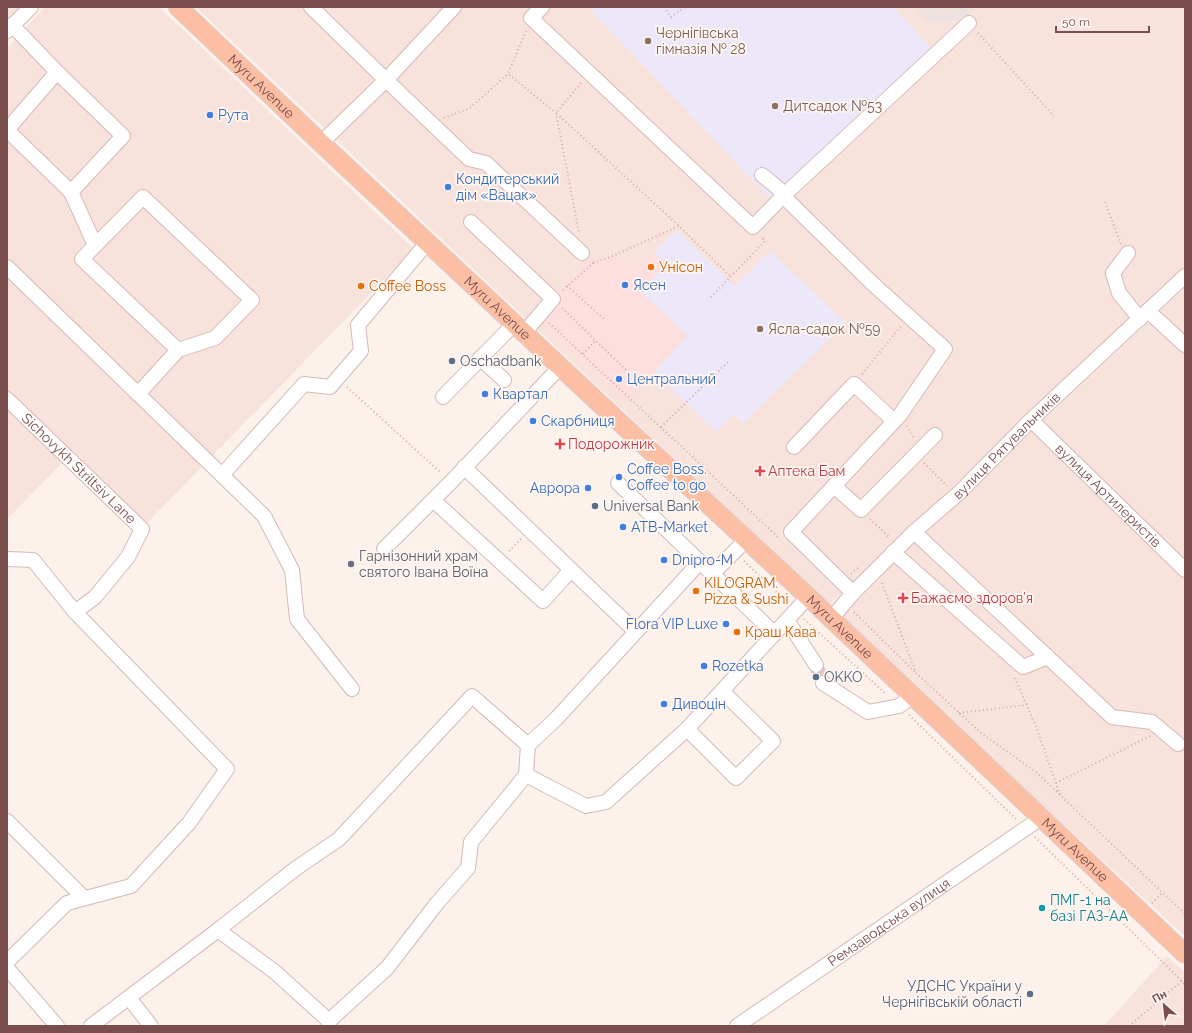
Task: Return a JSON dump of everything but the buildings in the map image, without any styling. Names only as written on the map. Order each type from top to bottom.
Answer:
[{"type":"main road","name":"Myru Avenue","points":[[178,7],[560,367],[740,546],[808,597],[831,619],[906,701],[1041,818],[1185,954]]},
{"type":"street","points":[[31,7],[10,28],[123,136],[72,192]]},
{"type":"street","points":[[311,7],[469,159],[486,163],[582,252]]},
{"type":"street","points":[[321,143],[386,80],[454,7]]},
{"type":"street","points":[[542,7],[531,18],[753,227],[783,196],[969,23]]},
{"type":"street","points":[[57,72],[7,130],[72,192],[95,245]]},
{"type":"street","points":[[762,175],[779,189],[783,196],[873,284],[945,349],[897,418],[791,532],[849,598]]},
{"type":"street","points":[[138,394],[178,350],[216,338],[252,300],[143,197],[82,259],[178,350]]},
{"type":"street","points":[[443,397],[480,358],[540,314],[553,299],[471,222]]},
{"type":"street","points":[[222,475],[304,384],[330,387],[361,351],[358,325],[428,243]]},
{"type":"street","points":[[1127,254],[1113,273],[1119,293],[1144,315],[1185,345]]},
{"type":"street","points":[[7,266],[264,516],[292,570],[297,619],[352,689]]},
{"type":"street","name":"вулиця Рятувальників","points":[[831,619],[896,549],[956,495],[1031,420],[1185,276]]},
{"type":"street","points":[[480,358],[504,380]]},
{"type":"street","points":[[384,549],[451,482],[560,367]]},
{"type":"street","points":[[794,447],[854,384],[897,418]]},
{"type":"street","name":"Sichovykh Striltsiv Lane","points":[[7,399],[142,529],[128,558],[95,597],[75,612]]},
{"type":"street","name":"вулиця Артилеристів","points":[[1031,420],[1185,570]]},
{"type":"street","points":[[834,486],[861,510],[935,435]]},
{"type":"street","points":[[464,467],[636,632]]},
{"type":"street","points":[[618,483],[775,634]]},
{"type":"street","points":[[433,500],[543,601],[571,570]]},
{"type":"street","points":[[914,532],[1112,717],[1152,722],[1178,744]]},
{"type":"street","points":[[712,574],[740,546]]},
{"type":"street","points":[[896,549],[1023,667],[1048,657]]},
{"type":"street","points":[[7,559],[33,560],[75,612],[227,769],[189,823],[131,886],[67,903],[7,962]]},
{"type":"street","points":[[218,930],[275,972],[329,1021],[387,968],[438,902],[468,868],[471,842],[526,775],[528,744],[556,719],[700,562]]},
{"type":"street","points":[[526,775],[586,806],[606,802],[687,729],[808,597]]},
{"type":"street","points":[[792,616],[816,665]]},
{"type":"street","points":[[823,683],[868,712],[906,701]]},
{"type":"street","points":[[687,729],[736,778],[773,741],[722,691]]},
{"type":"street","points":[[91,1026],[218,930],[295,868],[340,839],[472,696],[528,744]]},
{"type":"street","name":"Ремзаводська вулиця","points":[[737,1026],[1041,818]]},
{"type":"street","points":[[7,821],[84,898]]},
{"type":"street","points":[[7,968],[56,1026]]},
{"type":"street","points":[[129,998],[151,1026]]},
{"type":"path","points":[[664,7],[671,17],[685,7]]},
{"type":"path","points":[[431,123],[470,108],[508,74],[531,18]]},
{"type":"path","points":[[969,23],[1054,116]]},
{"type":"path","points":[[556,113],[589,73]]},
{"type":"path","points":[[508,74],[556,113],[679,226],[730,276]]},
{"type":"path","points":[[556,113],[582,252],[593,263]]},
{"type":"path","points":[[1105,202],[1127,254]]},
{"type":"path","points":[[631,375],[553,299],[593,263],[679,226]]},
{"type":"path","points":[[711,297],[765,241],[753,227]]},
{"type":"path","points":[[567,286],[604,319]]},
{"type":"path","points":[[540,314],[782,540]]},
{"type":"path","points":[[854,384],[909,316]]},
{"type":"path","points":[[583,354],[596,340]]},
{"type":"path","points":[[661,427],[730,360]]},
{"type":"path","points":[[337,378],[451,482]]},
{"type":"path","points":[[897,418],[918,452],[956,495]]},
{"type":"path","points":[[861,510],[896,549]]},
{"type":"path","points":[[500,561],[529,530]]},
{"type":"path","points":[[740,546],[792,616],[906,701],[1027,829],[1185,984]]},
{"type":"path","points":[[882,582],[916,673]]},
{"type":"path","points":[[849,598],[916,673],[980,732],[1037,773],[1185,914]]},
{"type":"path","points":[[1014,676],[1027,705],[1061,796]]},
{"type":"path","points":[[960,713],[1027,705]]},
{"type":"path","points":[[1056,783],[1161,730]]},
{"type":"path","points":[[1147,908],[1162,893]]},
{"type":"path","points":[[1129,1026],[1182,981]]},
{"type":"shaded area","points":[[7,7],[25,7],[7,26]]},
{"type":"shaded area","points":[[45,7],[159,7],[414,249],[145,525],[7,390],[7,48]]},
{"type":"shaded area","points":[[196,7],[1185,7],[1185,271],[829,605]]},
{"type":"shaded area","name":"Дитсадок №53","points":[[588,7],[893,7],[931,48],[769,198]]},
{"type":"shaded area","points":[[914,7],[972,7],[975,10],[960,21],[927,21]]},
{"type":"shaded area","name":"Ясла-садок №59","points":[[677,230],[735,286],[770,251],[846,323],[743,424],[733,414],[716,432],[654,372],[688,336],[641,292],[666,264],[654,252]]},
{"type":"shaded area","points":[[654,252],[666,264],[642,292],[688,335],[625,402],[533,313],[587,264],[613,256],[622,259],[636,270]]},
{"type":"shaded area","points":[[1185,288],[1185,936],[840,619],[934,522]]},
{"type":"shaded area","points":[[7,408],[62,463],[7,519]]},
{"type":"shaded area","points":[[1167,956],[1185,973],[1185,1026],[1104,1026]]},
{"type":"tunnel","points":[[816,665],[823,683]]},
{"type":"place","name":"Чернігівська гімназія № 28","points":[[648,41]]},
{"type":"place","name":"Дитсадок №53","points":[[775,106]]},
{"type":"place","name":"Рута","points":[[210,115]]},
{"type":"place","name":"Кондитерський дім «Вацак»","points":[[448,187]]},
{"type":"place","name":"Унісон","points":[[651,267]]},
{"type":"place","name":"Ясен","points":[[625,285]]},
{"type":"place","name":"Coffee Boss","points":[[361,286]]},
{"type":"place","name":"Ясла-садок №59","points":[[760,329]]},
{"type":"place","name":"Oschadbank","points":[[452,361]]},
{"type":"place","name":"Центральний","points":[[619,379]]},
{"type":"place","name":"Квартал","points":[[485,394]]},
{"type":"place","name":"Скарбниця","points":[[533,421]]},
{"type":"place","name":"Подорожник","points":[[560,444]]},
{"type":"place","name":"Аптека Бам","points":[[760,471]]},
{"type":"place","name":"Coffee Boss. Coffee to go","points":[[619,477]]},
{"type":"place","name":"Аврора","points":[[588,488]]},
{"type":"place","name":"Universal Bank","points":[[595,506]]},
{"type":"place","name":"ATB-Market","points":[[623,527]]},
{"type":"place","name":"Dnipro-M","points":[[664,560]]},
{"type":"place","name":"Гарнізонний храм святого Івана Воїна","points":[[351,564]]},
{"type":"place","name":"KILOGRAM. Pizza & Sushi","points":[[696,591]]},
{"type":"place","name":"Бажаємо здоров’я","points":[[903,598]]},
{"type":"place","name":"Flora VIP Luxe","points":[[726,624]]},
{"type":"place","name":"Краш Кава","points":[[737,632]]},
{"type":"place","name":"Rozetka","points":[[704,666]]},
{"type":"place","name":"OKKO","points":[[816,677]]},
{"type":"place","name":"Дивоцін","points":[[664,704]]},
{"type":"place","name":"ПМГ-1 на базі ГАЗ-АА","points":[[1042,908]]},
{"type":"place","name":"УДСНС України у Чернігівській області","points":[[1030,994]]}]
